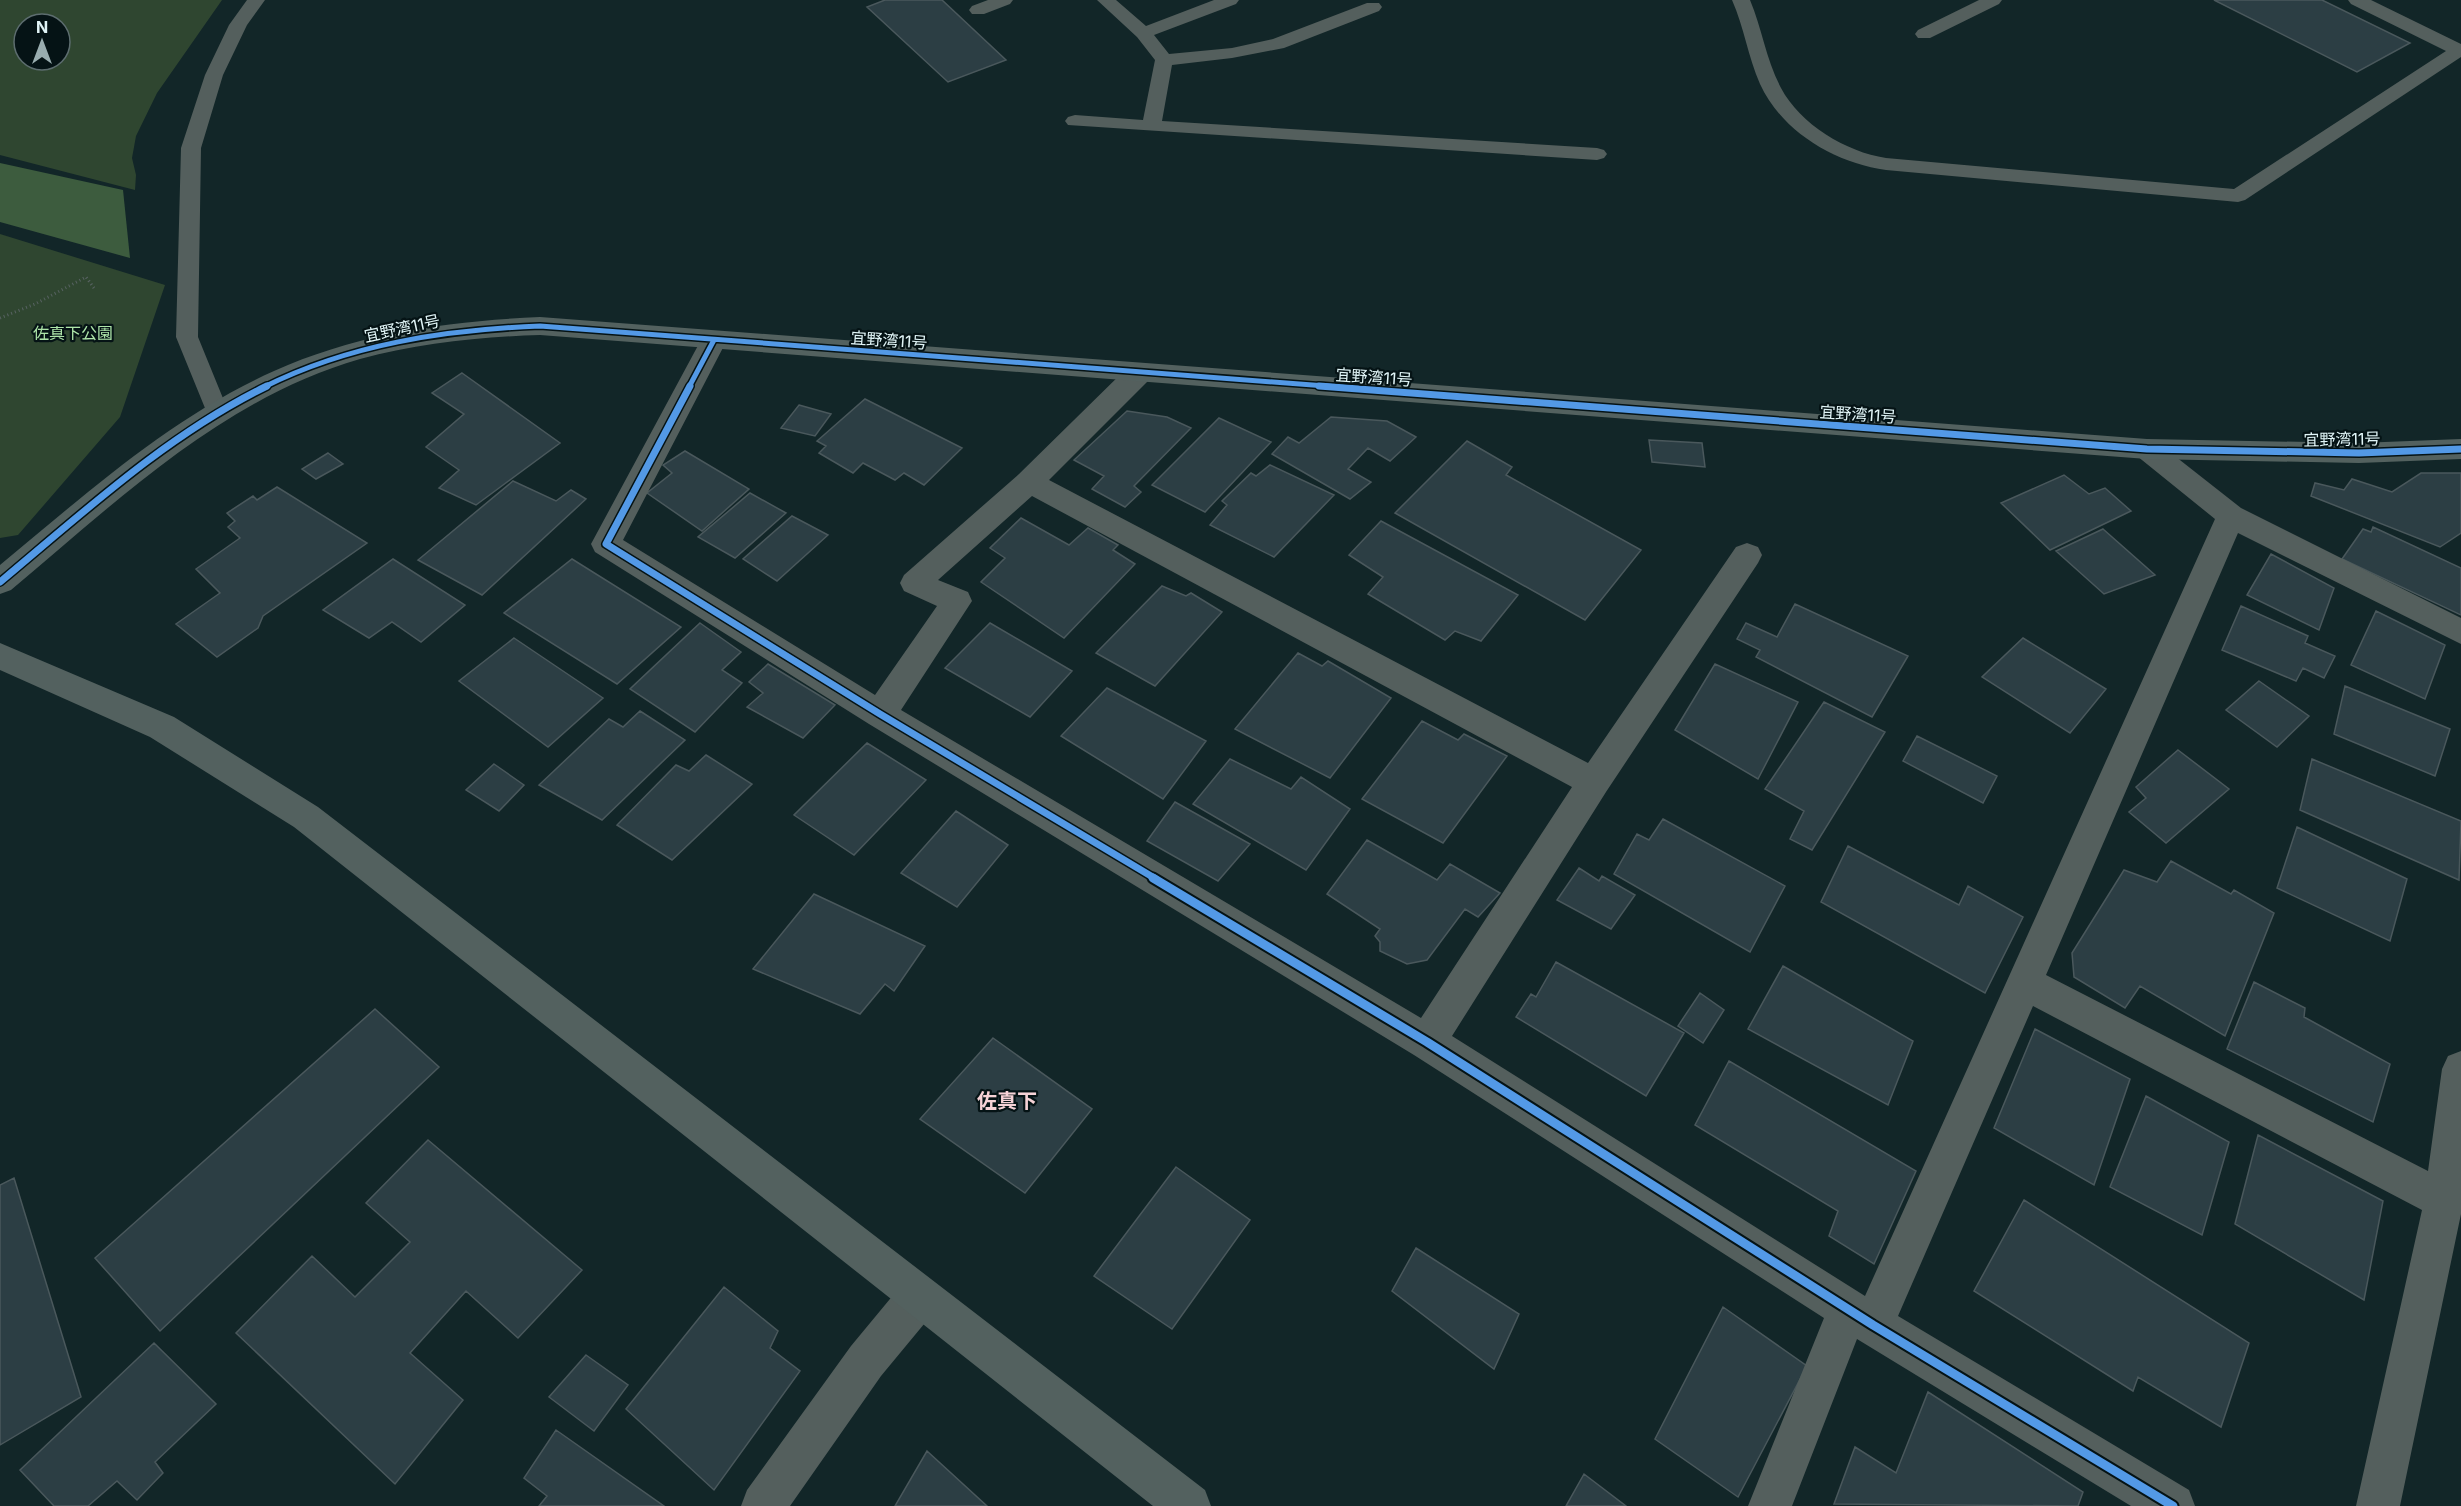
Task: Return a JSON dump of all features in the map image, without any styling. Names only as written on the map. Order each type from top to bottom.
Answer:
[{"type":"street","name":"宜野湾11号","points":[[0,582],[148,460],[252,393],[292,375],[370,347],[450,331],[484,328],[540,326],[2147,449],[2337,453],[2461,449]]},
{"type":"street","points":[[714,340],[606,544],[880,714],[1427,1042],[1861,1317],[2173,1506]]},
{"type":"street","points":[[880,714],[957,601],[915,583],[1029,482],[1139,373]]},
{"type":"street","points":[[2147,449],[2231,516],[2461,632]]},
{"type":"street","points":[[1029,482],[1594,782]]},
{"type":"street","points":[[1770,1506],[2025,983],[2231,516]]},
{"type":"street","points":[[1427,1042],[1594,782],[1747,555]]},
{"type":"street","points":[[0,656],[162,728],[306,817],[1189,1506]]},
{"type":"street","points":[[2025,983],[2444,1200]]},
{"type":"street","points":[[2378,1506],[2444,1200],[2461,1069]]},
{"type":"street","points":[[763,1506],[867,1361],[919,1297]]},
{"type":"lane","points":[[218,413],[187,337],[191,148],[214,75],[238,25],[256,0]]},
{"type":"lane","points":[[978,10],[1004,0]]},
{"type":"lane","points":[[1106,0],[1143,33],[1164,60],[1151,126]]},
{"type":"lane","points":[[1143,33],[1230,0]]},
{"type":"lane","points":[[1741,0],[1750,19],[1770,86],[1783,108],[1810,131],[1847,153],[1869,161],[2238,196],[2459,50],[2357,0]]},
{"type":"lane","points":[[1924,34],[1993,0]]},
{"type":"lane","points":[[1164,60],[1232,53],[1278,44],[1373,7]]},
{"type":"lane","points":[[1075,121],[1597,154]]},
{"type":"path","points":[[0,318],[35,304],[86,277],[94,288]]},
{"type":"green space","points":[[0,0],[222,0],[157,93],[136,136],[132,158],[136,175],[135,190],[0,155]]},
{"type":"green space","points":[[0,163],[123,190],[130,258],[0,222]]},
{"type":"green space","name":"佐真下公園","points":[[0,234],[165,285],[120,417],[18,535],[0,538]]},
{"type":"building","points":[[885,0],[942,0],[1006,60],[948,82],[867,7]]},
{"type":"building","points":[[2214,0],[2322,0],[2410,43],[2357,72]]},
{"type":"building","points":[[462,373],[560,443],[476,505],[439,488],[459,470],[426,447],[464,414],[432,393]]},
{"type":"building","points":[[865,399],[962,448],[924,485],[904,473],[895,480],[863,463],[853,473],[819,453],[826,446],[817,441]]},
{"type":"building","points":[[799,405],[831,414],[815,436],[781,428]]},
{"type":"building","points":[[1127,411],[1167,417],[1191,428],[1134,486],[1141,492],[1125,507],[1092,489],[1104,476],[1074,460]]},
{"type":"building","points":[[1331,417],[1387,421],[1416,437],[1390,461],[1368,448],[1348,469],[1371,482],[1350,499],[1272,454],[1288,437],[1299,443]]},
{"type":"building","points":[[1219,418],[1271,442],[1205,512],[1152,485]]},
{"type":"building","points":[[1649,440],[1702,443],[1705,467],[1652,462]]},
{"type":"building","points":[[1467,441],[1512,467],[1506,475],[1641,550],[1585,620],[1395,513]]},
{"type":"building","points":[[685,451],[749,489],[702,531],[647,493],[672,473],[663,465]]},
{"type":"building","points":[[328,453],[343,464],[316,479],[302,469]]},
{"type":"building","points":[[1270,465],[1334,495],[1274,557],[1210,525],[1227,505],[1222,501],[1251,473],[1256,476]]},
{"type":"building","points":[[2421,473],[2461,473],[2461,533],[2440,547],[2311,496],[2315,483],[2344,490],[2352,479],[2392,492]]},
{"type":"building","points":[[2064,475],[2089,494],[2105,488],[2131,511],[2050,550],[2001,503]]},
{"type":"building","points":[[513,481],[556,501],[571,490],[586,499],[482,595],[418,560]]},
{"type":"building","points":[[277,487],[367,543],[263,616],[258,628],[217,657],[176,624],[220,593],[196,569],[240,538],[228,527],[235,521],[227,513],[253,496],[257,500]]},
{"type":"building","points":[[750,493],[786,513],[735,558],[698,537]]},
{"type":"building","points":[[792,516],[828,535],[777,581],[743,559]]},
{"type":"building","points":[[1021,518],[1069,545],[1088,528],[1118,545],[1113,550],[1135,564],[1064,638],[981,582],[1005,558],[990,548]]},
{"type":"building","points":[[1381,521],[1518,595],[1481,641],[1455,631],[1445,640],[1368,594],[1383,577],[1349,555]]},
{"type":"building","points":[[2373,527],[2461,568],[2461,615],[2342,559],[2363,529],[2371,532]]},
{"type":"building","points":[[2103,529],[2155,575],[2104,594],[2056,551]]},
{"type":"building","points":[[2271,554],[2334,588],[2319,630],[2247,595]]},
{"type":"building","points":[[393,559],[465,605],[421,642],[392,622],[369,638],[323,610]]},
{"type":"building","points":[[572,559],[681,627],[617,684],[504,613]]},
{"type":"building","points":[[1162,586],[1186,596],[1191,593],[1222,612],[1155,686],[1096,653]]},
{"type":"building","points":[[1795,604],[1908,656],[1872,717],[1756,657],[1760,650],[1737,639],[1746,623],[1777,637]]},
{"type":"building","points":[[2241,606],[2308,636],[2305,643],[2335,656],[2324,678],[2303,668],[2296,681],[2222,650]]},
{"type":"building","points":[[2376,611],[2445,645],[2425,699],[2351,665]]},
{"type":"building","points":[[700,623],[741,652],[722,670],[742,683],[695,732],[630,689]]},
{"type":"building","points":[[990,623],[1072,671],[1030,717],[945,668]]},
{"type":"building","points":[[514,638],[603,698],[548,747],[459,681]]},
{"type":"building","points":[[2023,638],[2106,689],[2070,733],[1982,677]]},
{"type":"building","points":[[1298,653],[1322,666],[1328,661],[1391,698],[1330,778],[1235,729]]},
{"type":"building","points":[[768,664],[835,705],[803,738],[747,707],[763,693],[749,682]]},
{"type":"building","points":[[1715,664],[1798,702],[1758,779],[1675,730]]},
{"type":"building","points":[[2259,681],[2309,716],[2277,747],[2226,710]]},
{"type":"building","points":[[2345,686],[2450,729],[2435,776],[2334,734]]},
{"type":"building","points":[[1107,688],[1206,741],[1163,799],[1061,736]]},
{"type":"building","points":[[1824,702],[1885,732],[1812,850],[1790,839],[1804,811],[1765,789]]},
{"type":"building","points":[[640,711],[685,740],[602,820],[539,785],[609,719],[623,727]]},
{"type":"building","points":[[1422,721],[1458,740],[1464,734],[1507,756],[1443,843],[1362,799]]},
{"type":"building","points":[[1917,736],[1997,776],[1983,803],[1903,761]]},
{"type":"building","points":[[867,743],[926,780],[854,855],[794,815]]},
{"type":"building","points":[[2178,750],[2229,789],[2166,843],[2129,812],[2146,798],[2136,787]]},
{"type":"building","points":[[706,755],[752,784],[672,860],[617,825],[676,765],[689,771]]},
{"type":"building","points":[[1230,759],[1291,789],[1301,777],[1350,809],[1306,870],[1193,804]]},
{"type":"building","points":[[2312,759],[2461,821],[2459,880],[2300,810]]},
{"type":"building","points":[[494,764],[524,785],[499,811],[466,790]]},
{"type":"building","points":[[1175,802],[1250,844],[1218,881],[1147,841]]},
{"type":"building","points":[[956,811],[1008,845],[957,907],[901,873]]},
{"type":"building","points":[[1663,819],[1785,886],[1750,952],[1614,874],[1637,834],[1649,840]]},
{"type":"building","points":[[2297,827],[2407,879],[2390,941],[2277,888]]},
{"type":"building","points":[[1367,840],[1437,880],[1450,864],[1500,893],[1478,917],[1465,909],[1427,960],[1407,964],[1380,951],[1380,942],[1375,936],[1380,929],[1327,894]]},
{"type":"building","points":[[1848,846],[1959,905],[1968,886],[2023,917],[1985,993],[1821,902]]},
{"type":"building","points":[[2171,861],[2231,894],[2234,890],[2274,913],[2225,1036],[2140,986],[2125,1008],[2074,977],[2072,953],[2124,870],[2157,882]]},
{"type":"building","points":[[1579,868],[1599,881],[1602,876],[1635,895],[1611,929],[1557,900]]},
{"type":"building","points":[[814,894],[925,946],[894,991],[885,984],[860,1014],[753,969]]},
{"type":"building","points":[[1556,962],[1684,1033],[1646,1096],[1516,1017],[1531,994],[1536,997]]},
{"type":"building","points":[[1783,966],[1913,1041],[1888,1105],[1748,1029]]},
{"type":"building","points":[[2254,982],[2305,1008],[2304,1017],[2390,1064],[2373,1122],[2227,1049]]},
{"type":"building","points":[[1700,993],[1724,1010],[1703,1043],[1678,1026]]},
{"type":"building","points":[[375,1009],[439,1067],[160,1331],[95,1258]]},
{"type":"building","points":[[2035,1029],[2130,1079],[2094,1185],[1994,1128]]},
{"type":"building","points":[[993,1038],[1092,1109],[1025,1193],[920,1119]]},
{"type":"building","points":[[1729,1061],[1916,1171],[1874,1264],[1829,1236],[1838,1211],[1695,1125]]},
{"type":"building","points":[[2146,1096],[2229,1142],[2202,1235],[2110,1187]]},
{"type":"building","points":[[2258,1135],[2383,1201],[2364,1300],[2235,1224]]},
{"type":"building","points":[[428,1140],[582,1270],[518,1338],[466,1291],[410,1353],[463,1400],[395,1484],[236,1333],[312,1256],[355,1297],[410,1242],[366,1203]]},
{"type":"building","points":[[1176,1167],[1250,1220],[1172,1329],[1094,1276]]},
{"type":"building","points":[[14,1178],[81,1397],[0,1445],[0,1185]]},
{"type":"building","points":[[2024,1200],[2249,1343],[2221,1427],[2138,1377],[2133,1391],[1974,1291]]},
{"type":"building","points":[[1416,1248],[1519,1314],[1494,1369],[1392,1291]]},
{"type":"building","points":[[724,1287],[778,1331],[770,1348],[800,1371],[714,1490],[626,1409]]},
{"type":"building","points":[[1723,1307],[1807,1366],[1738,1497],[1655,1439]]},
{"type":"building","points":[[154,1343],[216,1404],[155,1462],[163,1473],[137,1500],[117,1481],[88,1506],[54,1506],[20,1470]]},
{"type":"building","points":[[586,1355],[628,1385],[594,1431],[549,1397]]},
{"type":"building","points":[[1928,1392],[2083,1492],[2078,1506],[1834,1504],[1855,1447],[1896,1473]]},
{"type":"building","points":[[556,1430],[664,1506],[539,1506],[547,1496],[524,1478]]},
{"type":"building","points":[[927,1451],[987,1506],[895,1506]]},
{"type":"building","points":[[1584,1474],[1626,1506],[1566,1506]]},
{"type":"cycle path","points":[[0,582],[120,482],[183,435],[250,394],[284,377],[355,351],[428,335],[502,327],[540,326],[2147,449],[2359,453],[2461,449]]},
{"type":"cycle path","points":[[714,340],[606,544],[880,714],[1427,1042],[1873,1325],[2173,1506]]},
{"type":"district","name":"佐真下","points":[[1007,1101]]}]
